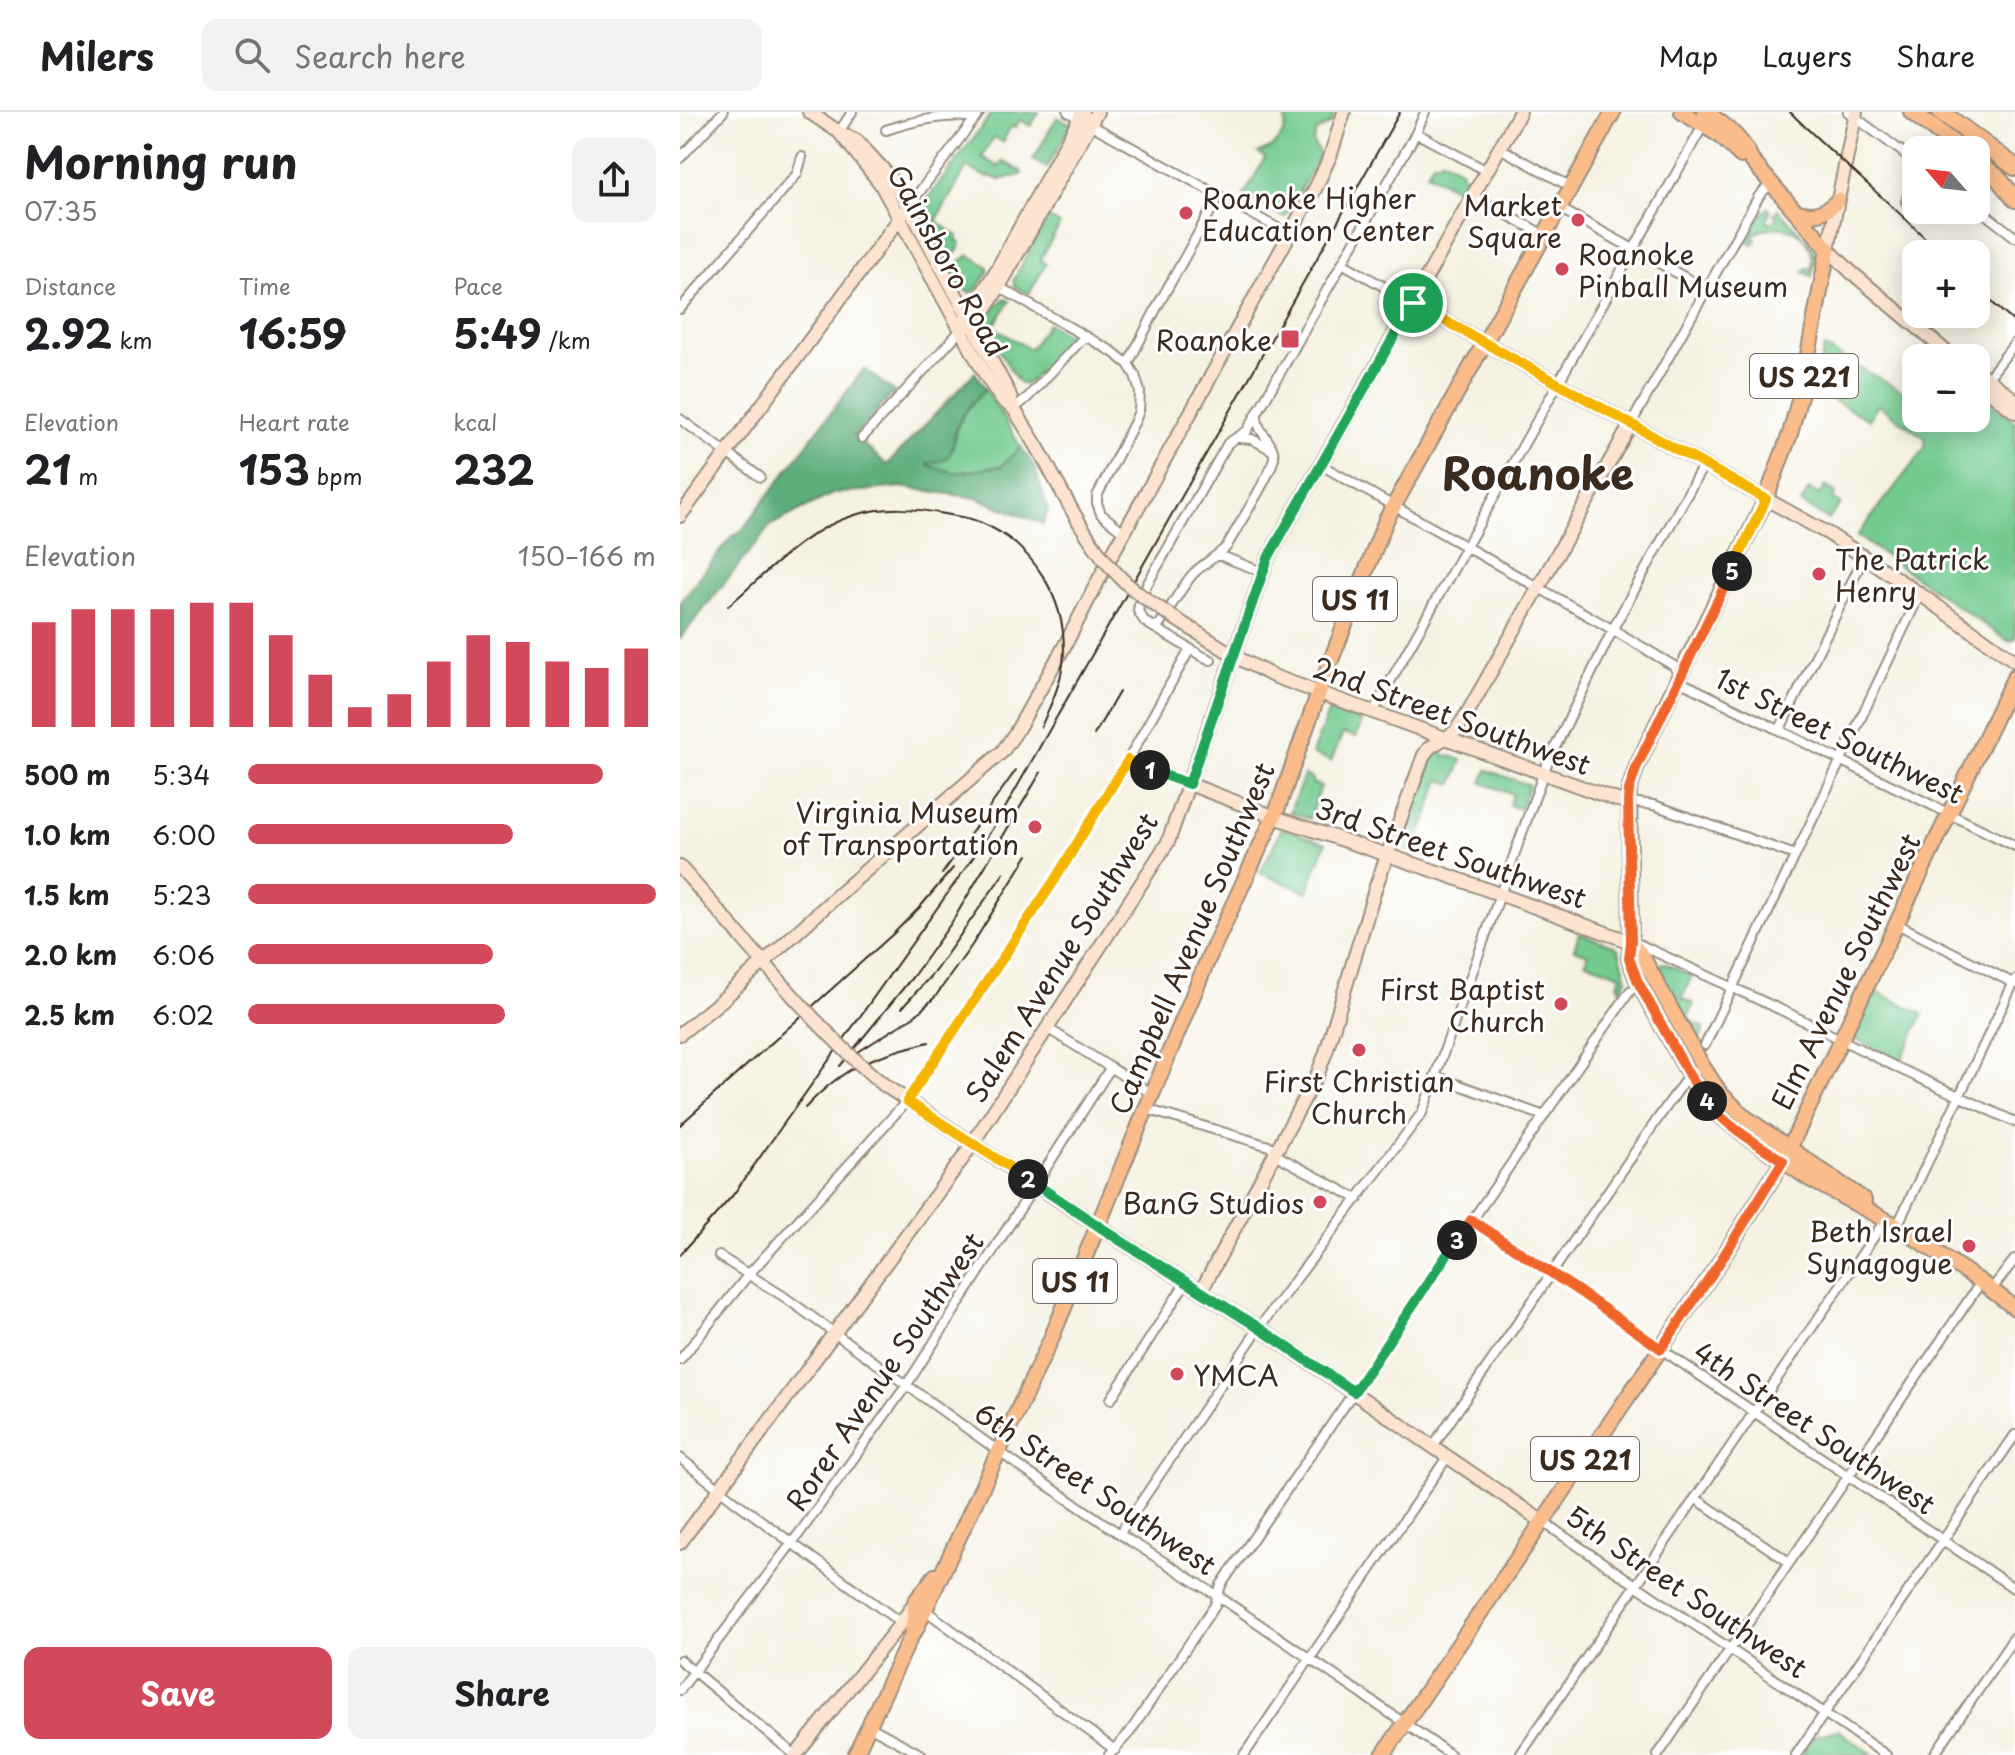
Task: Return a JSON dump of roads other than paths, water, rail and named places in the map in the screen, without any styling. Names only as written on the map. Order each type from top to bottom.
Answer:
[{"type":"highway","points":[[1912,112],[1944,136]]},
{"type":"highway","points":[[1941,112],[2012,164]]},
{"type":"highway","points":[[1990,172],[2015,191]]},
{"type":"highway","points":[[1997,177],[2015,199]]},
{"type":"main road","name":"US 11","points":[[1484,342],[1613,112]]},
{"type":"main road","points":[[1682,112],[1724,124],[1828,249]]},
{"type":"main road","points":[[1795,211],[1809,215],[1820,213],[1838,200]]},
{"type":"main road","name":"US 221","points":[[1786,1154],[1739,1131],[1710,1106],[1689,1075],[1638,982],[1629,958],[1628,802],[1637,766],[1766,499],[1796,413],[1828,249]]},
{"type":"main road","name":"Campbell Avenue Southwest","points":[[855,1755],[911,1636],[918,1609],[949,1558],[1051,1339],[1220,930],[1274,816],[1393,506],[1484,342]]},
{"type":"main road","name":"Elm Avenue Southwest","points":[[1383,1755],[1718,1265],[1786,1154],[2015,676]]},
{"type":"main road","points":[[1631,942],[1642,956],[1703,1067],[1730,1103],[1786,1154],[1875,1207],[1891,1222],[2015,1308]]},
{"type":"street","points":[[680,158],[723,112]]},
{"type":"street","points":[[809,112],[839,132],[852,112]]},
{"type":"street","points":[[680,1034],[1002,752],[1029,709],[1325,170],[1344,112]]},
{"type":"street","points":[[1211,660],[1145,622],[1138,611],[1143,591],[1228,443],[1247,431],[1425,112]]},
{"type":"street","name":"Salem Avenue Southwest","points":[[680,1543],[973,1144],[1168,842],[1262,572],[1520,112]]},
{"type":"street","points":[[886,130],[953,114],[977,115]]},
{"type":"street","points":[[1902,154],[1853,114],[1828,249],[1937,344]]},
{"type":"street","points":[[680,516],[977,115]]},
{"type":"street","points":[[1084,116],[1290,235]]},
{"type":"street","points":[[970,319],[986,308],[999,287],[1084,116]]},
{"type":"street","points":[[862,438],[970,319],[1084,116]]},
{"type":"street","points":[[1373,712],[1706,117]]},
{"type":"street","name":"Gainsboro Road","points":[[839,132],[857,141],[890,177],[970,319],[1009,393],[1014,409],[1109,566],[1135,591],[1233,655]]},
{"type":"street","name":"Gainsboro Road","points":[[839,132],[871,171],[986,376],[1001,399],[1014,409]]},
{"type":"street","points":[[1416,133],[1487,171]]},
{"type":"street","points":[[1500,148],[1571,187]]},
{"type":"street","points":[[680,309],[797,174],[802,157]]},
{"type":"street","points":[[1201,1291],[1318,1073],[1387,855],[1424,755],[1429,748],[1455,732],[1468,712],[1759,196],[1771,183]]},
{"type":"street","points":[[1128,364],[1219,196]]},
{"type":"street","points":[[1473,196],[1544,235]]},
{"type":"street","points":[[1559,208],[1706,291]]},
{"type":"street","points":[[1990,218],[2015,237]]},
{"type":"street","points":[[1342,263],[1829,534],[2015,661]]},
{"type":"street","points":[[999,287],[1113,352],[1128,364],[1138,384],[1139,411],[1100,487],[1097,503],[1101,514],[1125,533]]},
{"type":"street","points":[[1014,409],[1085,336]]},
{"type":"street","points":[[1990,373],[2015,343]]},
{"type":"street","points":[[1990,386],[2015,400]]},
{"type":"street","points":[[1990,389],[2015,412]]},
{"type":"street","points":[[1153,627],[1160,624],[1192,575],[1227,546],[1273,463],[1271,446],[1260,431],[1257,412]]},
{"type":"street","points":[[680,419],[760,477]]},
{"type":"street","points":[[1238,438],[1252,439],[1273,453]]},
{"type":"street","points":[[1120,1533],[1259,1328],[1422,1113],[1543,775],[1613,629],[1704,464]]},
{"type":"street","name":"1st Street Southwest","points":[[1321,465],[1613,629],[1674,666],[1685,684],[2015,846]]},
{"type":"street","points":[[1219,555],[1262,572]]},
{"type":"street","points":[[1780,729],[1864,557]]},
{"type":"street","points":[[1705,1045],[1920,594]]},
{"type":"street","points":[[680,1360],[749,1274],[907,1101],[1054,881],[1128,760],[1190,649]]},
{"type":"street","name":"2nd Street Southwest","points":[[1233,655],[1261,671],[1543,775],[1617,800],[1654,805],[1795,855]]},
{"type":"street","name":"3rd Street Southwest","points":[[1128,760],[1274,816],[1631,942],[2015,1122]]},
{"type":"street","name":"5th Street Southwest","points":[[683,875],[853,1060],[884,1085],[1259,1328],[1886,1755]]},
{"type":"street","points":[[1520,1755],[1755,1411],[1891,1222],[1960,1095],[2014,983],[1897,924]]},
{"type":"street","points":[[680,1660],[796,1755],[901,1623],[918,1609],[1112,1752],[1130,1732],[1215,1605],[1221,1585],[1630,991]]},
{"type":"street","points":[[1047,1028],[1151,1093]]},
{"type":"street","name":"Rorer Avenue Southwest","points":[[680,1690],[906,1386],[1111,1067]]},
{"type":"street","points":[[1433,1446],[1689,1075],[1703,1067]]},
{"type":"street","points":[[1435,1076],[1544,1116]]},
{"type":"street","points":[[1145,1108],[1277,1152],[1358,1199]]},
{"type":"street","name":"4th Street Southwest","points":[[1471,1220],[2015,1589]]},
{"type":"street","name":"6th Street Southwest","points":[[719,1256],[1000,1452],[1451,1755]]},
{"type":"street","points":[[1658,1755],[1789,1562],[1986,1286],[2015,1259]]},
{"type":"street","points":[[1111,1399],[1186,1282]]},
{"type":"street","points":[[1796,1755],[2015,1435]]},
{"type":"street","points":[[1244,1755],[1448,1456]]},
{"type":"street","points":[[680,1458],[901,1623]]},
{"type":"street","points":[[1695,1498],[1789,1562]]},
{"type":"street","points":[[1934,1755],[2015,1636]]},
{"type":"street","points":[[869,1726],[922,1755]]},
{"type":"railway","points":[[680,1255],[733,1195],[1000,817],[1400,112]]},
{"type":"railway","points":[[1790,112],[1927,240]]},
{"type":"railway","points":[[1990,301],[2015,323]]},
{"type":"railway","points":[[728,606],[803,542],[836,522],[855,515],[877,510],[911,509],[974,520],[995,530],[1030,558],[1043,577],[1060,618],[1064,641],[1063,664],[1041,727]]},
{"type":"railway","points":[[1094,735],[1119,692]]},
{"type":"railway","points":[[942,874],[1016,770]]},
{"type":"railway","points":[[840,1066],[914,975],[952,922],[1041,772]]},
{"type":"railway","points":[[858,1052],[916,1015],[935,997],[972,945],[1028,855]]},
{"type":"railway","points":[[680,1125],[893,934],[953,868]]},
{"type":"railway","points":[[902,1008],[935,971],[1004,873]]},
{"type":"railway","points":[[805,1108],[834,1081],[861,1064],[929,1042]]},
{"type":"place","name":"Roanoke Higher Education Center","points":[[1186,213]]},
{"type":"place","name":"Market Square","points":[[1578,220]]},
{"type":"place","name":"Roanoke Pinball Museum","points":[[1562,269]]},
{"type":"place","name":"Roanoke","points":[[1290,339]]},
{"type":"place","name":"The Patrick Henry","points":[[1819,574]]},
{"type":"place","name":"Virginia Museum of Transportation","points":[[1035,827]]},
{"type":"place","name":"First Baptist Church","points":[[1561,1004]]},
{"type":"place","name":"First Christian Church","points":[[1359,1050]]},
{"type":"place","name":"BanG Studios","points":[[1320,1202]]},
{"type":"place","name":"Beth Israel Synagogue","points":[[1969,1246]]},
{"type":"place","name":"YMCA","points":[[1177,1374]]},
{"type":"district","name":"Roanoke","points":[[1538,472]]}]
